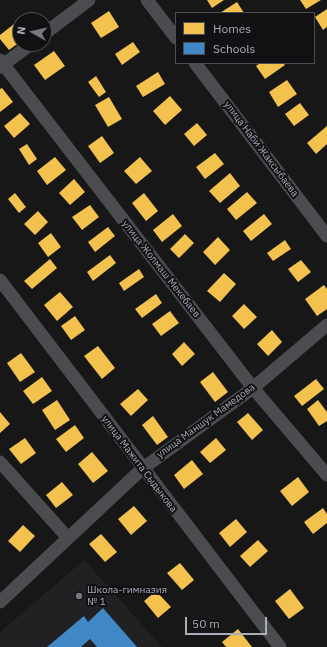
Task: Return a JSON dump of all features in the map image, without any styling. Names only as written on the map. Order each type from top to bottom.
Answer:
[{"type":"street","points":[[52,28],[89,0]]},
{"type":"street","points":[[147,0],[175,37]]},
{"type":"street","points":[[1,64],[19,52]]},
{"type":"street","name":"улица Жолмаш Мекебаев","points":[[1,64],[253,388],[327,476]]},
{"type":"street","name":"улица Наби Жаксыбаева","points":[[196,64],[327,236]]},
{"type":"street","name":"улица Мажита Сыдыкова","points":[[0,280],[280,647]]},
{"type":"street","name":"улица Маншук Мамедова","points":[[0,602],[142,468],[253,388],[327,325]]},
{"type":"street","points":[[0,462],[68,538]]},
{"type":"shaded area","name":"Школа-гимназия № 1","points":[[84,560],[162,647],[0,647],[0,632]]},
{"type":"building: Homes","points":[[207,0],[224,0],[212,8]]},
{"type":"building: Homes","points":[[300,0],[321,0],[306,9]]},
{"type":"building: Homes","points":[[237,2],[243,12],[222,12]]},
{"type":"building: Homes","points":[[327,9],[327,27],[323,30],[315,17]]},
{"type":"building: Homes","points":[[109,11],[119,27],[101,38],[91,23]]},
{"type":"building: Homes","points":[[12,26],[12,48],[9,50],[0,39],[0,35]]},
{"type":"building: Homes","points":[[133,42],[140,52],[122,65],[115,54]]},
{"type":"building: Homes","points":[[54,51],[65,66],[45,80],[34,65]]},
{"type":"building: Homes","points":[[259,64],[285,65],[265,79],[256,66]]},
{"type":"building: Homes","points":[[158,72],[165,84],[143,97],[136,86]]},
{"type":"building: Homes","points":[[96,76],[106,92],[99,97],[88,82]]},
{"type":"building: Homes","points":[[287,80],[297,94],[278,107],[269,92]]},
{"type":"building: Homes","points":[[2,88],[13,102],[0,112],[0,89]]},
{"type":"building: Homes","points":[[170,96],[182,110],[165,125],[153,111]]},
{"type":"building: Homes","points":[[109,97],[122,119],[108,127],[95,105]]},
{"type":"building: Homes","points":[[300,103],[309,115],[294,126],[285,114]]},
{"type":"building: Homes","points":[[20,113],[30,124],[14,138],[4,126]]},
{"type":"building: Homes","points":[[197,123],[207,135],[194,146],[184,134]]},
{"type":"building: Homes","points":[[327,126],[327,144],[316,154],[307,143]]},
{"type":"building: Homes","points":[[102,136],[114,153],[100,163],[88,146]]},
{"type":"building: Homes","points":[[27,144],[37,159],[29,165],[19,149]]},
{"type":"building: Homes","points":[[215,153],[224,164],[205,179],[196,167]]},
{"type":"building: Homes","points":[[55,157],[66,170],[47,185],[37,171]]},
{"type":"building: Homes","points":[[140,157],[152,171],[136,184],[124,171]]},
{"type":"building: Homes","points":[[230,173],[240,186],[220,203],[209,191]]},
{"type":"building: Homes","points":[[74,179],[85,192],[70,205],[59,193]]},
{"type":"building: Homes","points":[[247,192],[257,203],[236,220],[227,209]]},
{"type":"building: Homes","points":[[15,193],[26,207],[19,213],[8,199]]},
{"type":"building: Homes","points":[[144,193],[158,211],[146,221],[132,203]]},
{"type":"building: Homes","points":[[90,205],[99,217],[82,230],[72,217]]},
{"type":"building: Homes","points":[[38,211],[48,222],[35,235],[24,224]]},
{"type":"building: Homes","points":[[173,214],[182,226],[162,242],[153,230]]},
{"type":"building: Homes","points":[[264,214],[272,224],[251,241],[243,231]]},
{"type":"building: Homes","points":[[108,227],[115,236],[95,252],[88,242]]},
{"type":"building: Homes","points":[[51,233],[61,247],[48,257],[38,243]]},
{"type":"building: Homes","points":[[185,234],[194,243],[179,258],[170,249]]},
{"type":"building: Homes","points":[[218,237],[230,250],[215,265],[203,252]]},
{"type":"building: Homes","points":[[285,240],[291,249],[273,261],[267,253]]},
{"type":"building: Homes","points":[[110,255],[116,263],[93,281],[87,272]]},
{"type":"building: Homes","points":[[50,259],[57,268],[32,289],[24,281]]},
{"type":"building: Homes","points":[[301,260],[311,272],[298,282],[288,269]]},
{"type":"building: Homes","points":[[139,269],[144,277],[124,291],[119,283]]},
{"type":"building: Homes","points":[[224,273],[236,284],[220,302],[207,291]]},
{"type":"building: Homes","points":[[324,285],[327,289],[327,309],[317,316],[305,299]]},
{"type":"building: Homes","points":[[60,292],[73,307],[57,321],[44,305]]},
{"type":"building: Homes","points":[[156,294],[162,303],[142,318],[135,309]]},
{"type":"building: Homes","points":[[244,304],[257,317],[244,329],[232,316]]},
{"type":"building: Homes","points":[[170,311],[179,323],[161,336],[152,324]]},
{"type":"building: Homes","points":[[75,316],[85,330],[71,340],[61,326]]},
{"type":"building: Homes","points":[[272,330],[282,342],[268,356],[257,344]]},
{"type":"building: Homes","points":[[184,342],[195,354],[182,366],[172,354]]},
{"type":"building: Homes","points":[[98,346],[115,368],[102,379],[84,356]]},
{"type":"building: Homes","points":[[21,353],[35,372],[20,382],[7,363]]},
{"type":"building: Homes","points":[[213,372],[228,392],[215,402],[200,382]]},
{"type":"building: Homes","points":[[42,377],[52,391],[33,404],[23,391]]},
{"type":"building: Homes","points":[[316,379],[324,389],[302,406],[294,396]]},
{"type":"building: Homes","points":[[138,389],[148,400],[131,416],[120,404]]},
{"type":"building: Homes","points":[[57,400],[70,420],[55,430],[42,410]]},
{"type":"building: Homes","points":[[318,400],[327,412],[327,421],[319,426],[307,409]]},
{"type":"building: Homes","points":[[0,412],[10,424],[0,433]]},
{"type":"building: Homes","points":[[248,413],[263,430],[252,440],[237,422]]},
{"type":"building: Homes","points":[[153,416],[168,437],[157,445],[142,425]]},
{"type":"building: Homes","points":[[75,425],[84,438],[66,452],[56,439]]},
{"type":"building: Homes","points":[[25,438],[36,453],[21,464],[9,449]]},
{"type":"building: Homes","points":[[216,438],[226,450],[210,463],[200,452]]},
{"type":"building: Homes","points":[[92,452],[108,471],[93,483],[78,464]]},
{"type":"building: Homes","points":[[192,460],[203,474],[184,489],[174,475]]},
{"type":"building: Homes","points":[[298,477],[309,492],[292,506],[280,491]]},
{"type":"building: Homes","points":[[62,482],[73,495],[56,508],[46,495]]},
{"type":"building: Homes","points":[[134,506],[147,521],[131,535],[118,519]]},
{"type":"building: Homes","points":[[323,508],[327,514],[327,523],[313,534],[304,522]]},
{"type":"building: Homes","points":[[236,519],[247,532],[230,547],[219,533]]},
{"type":"building: Homes","points":[[23,525],[35,536],[20,552],[8,541]]},
{"type":"building: Homes","points":[[101,534],[117,552],[105,562],[89,544]]},
{"type":"building: Homes","points":[[258,540],[268,551],[250,567],[240,556]]},
{"type":"building: Homes","points":[[180,563],[194,580],[182,590],[167,573]]},
{"type":"building: Homes","points":[[290,589],[304,608],[289,619],[275,601]]},
{"type":"building: Homes","points":[[156,591],[171,607],[158,618],[144,601]]},
{"type":"building: Homes","points":[[238,629],[252,647],[226,647],[222,642]]},
{"type":"building: Schools","name":"Школа-гимназия № 1","points":[[103,608],[137,647],[97,647],[90,639],[81,647],[47,647],[84,616],[88,622]]},
{"type":"place","name":"Школа-гимназия № 1","points":[[79,596]]}]
